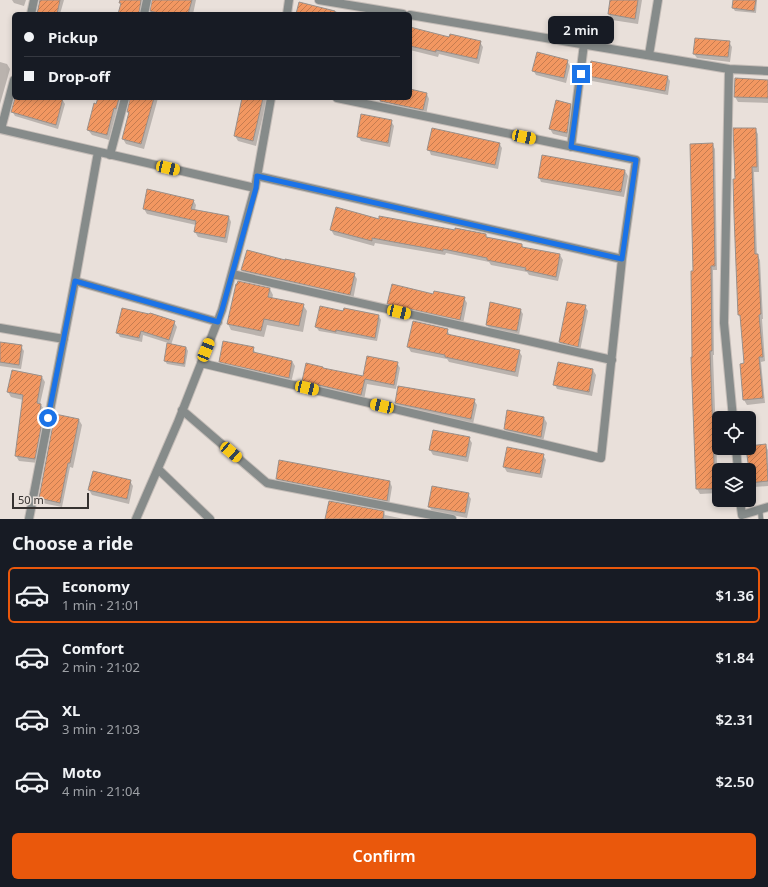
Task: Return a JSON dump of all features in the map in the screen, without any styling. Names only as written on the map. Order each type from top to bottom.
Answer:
[{"type":"street","points":[[31,12],[34,0]]},
{"type":"street","points":[[144,12],[147,0]]},
{"type":"street","points":[[287,12],[289,0]]},
{"type":"street","points":[[319,0],[391,12]]},
{"type":"street","points":[[649,55],[658,0]]},
{"type":"street","points":[[412,15],[729,69],[768,71]]},
{"type":"street","points":[[571,147],[584,44]]},
{"type":"street","points":[[729,69],[724,323],[732,411]]},
{"type":"street","points":[[12,88],[1,129],[256,188]]},
{"type":"street","points":[[110,155],[124,100]]},
{"type":"street","points":[[136,519],[222,310],[256,188],[271,100]]},
{"type":"street","points":[[201,363],[601,458],[622,259],[636,160],[347,100]]},
{"type":"street","points":[[29,519],[75,281],[98,152]]},
{"type":"street","points":[[257,176],[622,259]]},
{"type":"street","points":[[232,274],[612,360]]},
{"type":"street","points":[[75,281],[218,322]]},
{"type":"street","points":[[0,328],[64,339]]},
{"type":"street","points":[[182,410],[267,483],[452,519]]},
{"type":"street","points":[[158,468],[210,519]]},
{"type":"street","points":[[741,507],[742,515],[764,508]]},
{"type":"lane","points":[[761,519],[764,508]]},
{"type":"building","points":[[40,0],[60,0],[57,12],[37,12]]},
{"type":"building","points":[[120,0],[141,0],[139,12],[119,12],[121,3],[119,3]]},
{"type":"building","points":[[152,0],[192,0],[189,12],[150,11]]},
{"type":"building","points":[[610,0],[638,0],[635,19],[608,14]]},
{"type":"building","points":[[733,0],[756,0],[754,11],[732,8]]},
{"type":"building","points":[[299,2],[335,11],[335,12],[296,12]]},
{"type":"building","points":[[412,28],[449,37],[450,34],[481,41],[477,59],[436,50],[436,52],[412,46]]},
{"type":"building","points":[[695,38],[730,41],[728,57],[693,54]]},
{"type":"building","points":[[537,52],[568,60],[564,78],[532,71]]},
{"type":"building","points":[[591,61],[668,76],[665,91],[588,76]]},
{"type":"building","points":[[735,78],[768,80],[768,98],[734,97]]},
{"type":"building","points":[[412,89],[427,93],[423,110],[380,101],[412,100]]},
{"type":"building","points":[[14,100],[62,100],[56,125],[11,112]]},
{"type":"building","points":[[97,100],[118,100],[116,109],[114,108],[107,135],[87,130],[94,103],[96,104]]},
{"type":"building","points":[[130,100],[153,100],[141,144],[122,139],[129,112],[127,112]]},
{"type":"building","points":[[242,100],[263,100],[253,141],[234,136]]},
{"type":"building","points":[[556,100],[571,104],[567,133],[549,129]]},
{"type":"building","points":[[361,114],[392,120],[388,143],[357,137]]},
{"type":"building","points":[[432,128],[500,143],[495,165],[427,150]]},
{"type":"building","points":[[733,128],[756,128],[757,167],[752,167],[755,254],[758,254],[761,314],[759,315],[763,357],[759,357],[763,398],[743,400],[740,364],[744,363],[740,315],[738,315],[733,179],[735,179]]},
{"type":"building","points":[[713,143],[715,266],[711,266],[712,351],[710,351],[712,455],[714,455],[714,463],[712,463],[712,489],[696,489],[691,357],[691,271],[693,271],[690,144]]},
{"type":"building","points":[[542,155],[625,170],[621,192],[538,178]]},
{"type":"building","points":[[147,189],[194,200],[191,209],[229,216],[225,238],[194,232],[196,221],[143,209]]},
{"type":"building","points":[[336,207],[379,219],[379,216],[486,234],[486,237],[522,244],[522,247],[560,254],[556,277],[525,270],[526,268],[487,260],[487,258],[443,249],[443,251],[372,238],[372,241],[330,230]]},
{"type":"building","points":[[247,250],[285,260],[355,273],[350,295],[241,270]]},
{"type":"building","points":[[238,281],[270,288],[268,297],[304,304],[299,326],[264,319],[261,331],[227,324]]},
{"type":"building","points":[[392,284],[433,294],[434,291],[465,297],[460,320],[387,304]]},
{"type":"building","points":[[490,302],[521,309],[517,331],[486,325]]},
{"type":"building","points":[[567,302],[586,305],[578,347],[559,342]]},
{"type":"building","points":[[320,306],[343,311],[344,308],[379,315],[375,338],[315,327]]},
{"type":"building","points":[[122,308],[150,313],[175,321],[169,340],[141,331],[139,338],[116,333]]},
{"type":"building","points":[[413,321],[448,329],[447,334],[520,350],[515,372],[407,347]]},
{"type":"building","points":[[223,341],[254,347],[253,352],[292,361],[289,378],[219,362]]},
{"type":"building","points":[[0,342],[22,345],[19,365],[0,362]]},
{"type":"building","points":[[167,343],[186,347],[184,364],[164,361]]},
{"type":"building","points":[[367,356],[398,362],[394,385],[365,379],[361,395],[302,381],[306,363],[363,376]]},
{"type":"building","points":[[558,362],[593,369],[589,392],[553,385]]},
{"type":"building","points":[[12,370],[42,376],[37,403],[41,404],[40,411],[44,412],[35,459],[15,456],[23,395],[7,392]]},
{"type":"building","points":[[398,386],[475,399],[471,419],[395,403]]},
{"type":"building","points":[[507,410],[544,417],[541,437],[504,429]]},
{"type":"building","points":[[55,414],[79,419],[60,503],[39,498]]},
{"type":"building","points":[[433,430],[470,437],[466,457],[429,450]]},
{"type":"building","points":[[766,444],[768,481],[756,482],[756,463],[748,463],[747,455],[756,455],[756,445]]},
{"type":"building","points":[[507,447],[544,454],[540,474],[503,467]]},
{"type":"building","points":[[279,460],[390,481],[387,501],[276,479]]},
{"type":"building","points":[[93,471],[131,480],[127,499],[88,490]]},
{"type":"building","points":[[432,486],[469,493],[465,513],[428,507]]},
{"type":"building","points":[[329,501],[384,511],[383,519],[325,519]]},
{"type":"route","points":[[48,418],[75,281],[218,322],[256,188],[257,176],[622,259],[636,160],[571,147],[581,74]]}]
